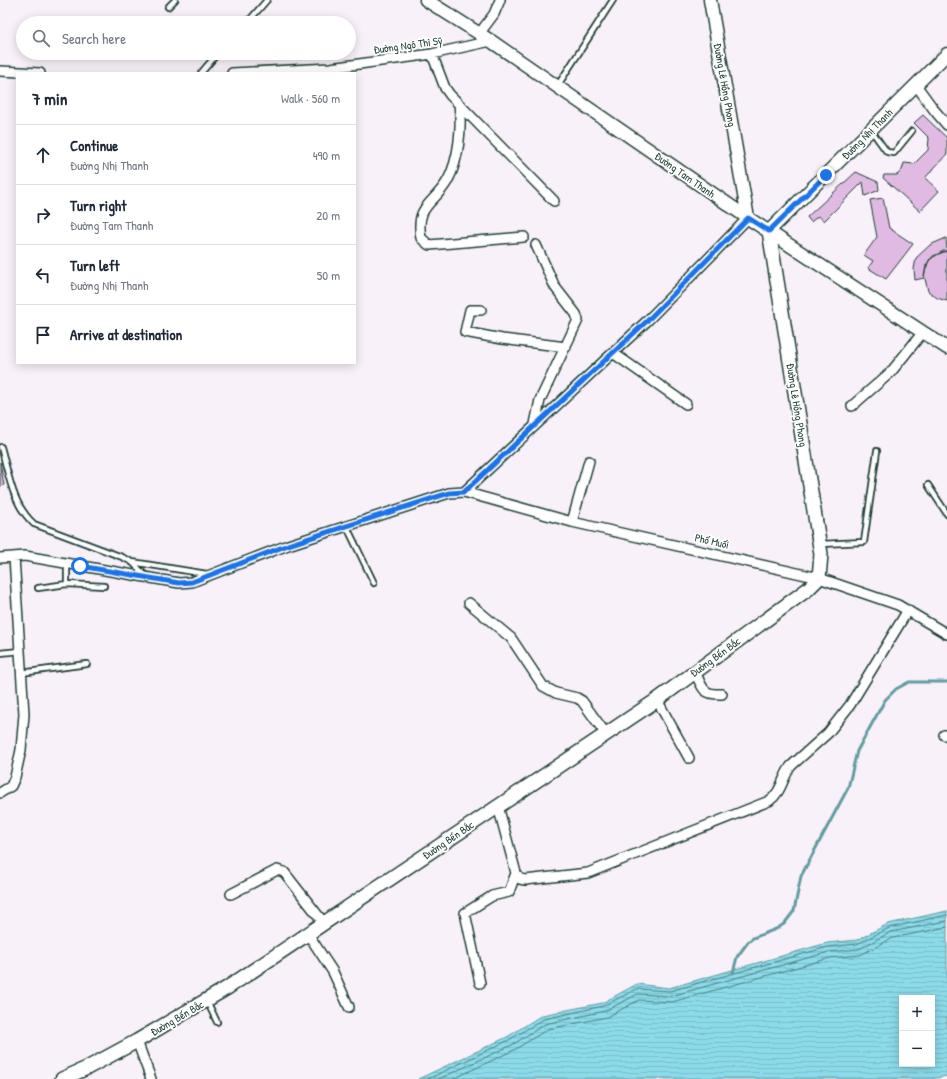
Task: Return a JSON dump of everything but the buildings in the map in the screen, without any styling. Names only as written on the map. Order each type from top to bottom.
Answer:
[{"type":"main road","name":"Đường Lê Hồng Phong","points":[[769,231],[820,544],[822,563],[819,578]]},
{"type":"main road","name":"Đường Bến Bắc","points":[[62,1079],[87,1068],[207,1001],[656,700],[808,589],[819,578]]},
{"type":"street","name":"Đường Tam Thanh","points":[[426,0],[491,41],[748,218],[947,348]]},
{"type":"street","points":[[479,34],[494,14],[500,0]]},
{"type":"street","name":"Đường Lê Hồng Phong","points":[[710,0],[748,218]]},
{"type":"street","name":"Đường Ngô Thì Sỹ","points":[[252,72],[330,68],[432,54],[491,41]]},
{"type":"street","points":[[432,54],[445,88],[554,202]]},
{"type":"street","name":"Đường Nhị Thanh","points":[[769,231],[947,54]]},
{"type":"street","points":[[0,71],[20,72]]},
{"type":"street","points":[[916,85],[934,111],[947,125]]},
{"type":"street","points":[[459,104],[461,120],[454,166],[444,186],[427,203],[419,221],[421,238],[429,245],[524,236]]},
{"type":"street","points":[[0,558],[25,556],[179,583],[192,582],[288,545],[449,493],[464,492],[535,424],[613,353],[748,218]]},
{"type":"street","points":[[535,424],[540,400],[577,324],[576,314],[558,293],[536,245]]},
{"type":"street","points":[[481,310],[470,310],[465,332],[502,339],[566,347]]},
{"type":"street","points":[[852,406],[891,372],[923,332]]},
{"type":"street","points":[[613,353],[686,404]]},
{"type":"street","points":[[572,522],[589,461]]},
{"type":"street","name":"Phố Muối","points":[[464,492],[572,522],[819,578],[898,605],[947,634]]},
{"type":"street","points":[[0,793],[11,786],[21,750],[24,714],[14,557]]},
{"type":"street","points":[[469,603],[511,638],[542,686],[556,693],[577,698],[582,701],[606,734]]},
{"type":"street","points":[[498,806],[516,873],[520,879],[525,880],[588,873],[769,800],[778,792],[791,766],[828,732],[850,705],[908,610]]},
{"type":"street","points":[[695,672],[706,692],[710,695],[722,694]]},
{"type":"street","points":[[656,700],[689,758]]},
{"type":"street","points":[[231,894],[277,870],[280,870],[284,872],[324,923]]},
{"type":"street","points":[[480,983],[465,913],[492,896],[509,892],[516,873]]},
{"type":"street","points":[[308,934],[332,972],[349,1007]]},
{"type":"street","points":[[137,1041],[151,1079]]},
{"type":"lane","points":[[168,7],[175,0]]},
{"type":"lane","points":[[253,16],[267,0]]},
{"type":"lane","points":[[557,86],[613,0]]},
{"type":"lane","points":[[202,72],[212,60]]},
{"type":"lane","points":[[871,130],[887,152],[891,154],[894,153],[912,131]]},
{"type":"lane","points":[[1,447],[16,501],[23,514],[34,524],[132,562],[211,575]]},
{"type":"lane","points":[[820,544],[864,542],[877,451]]},
{"type":"lane","points":[[928,485],[947,514]]},
{"type":"lane","points":[[347,527],[374,583]]},
{"type":"lane","points":[[132,562],[148,578]]},
{"type":"lane","points":[[67,563],[67,584]]},
{"type":"lane","points":[[38,588],[67,584],[104,586]]},
{"type":"lane","points":[[0,653],[20,651]]},
{"type":"lane","points":[[21,673],[87,664]]},
{"type":"lane","points":[[207,1001],[217,1022]]},
{"type":"water","points":[[947,911],[947,1076],[931,1079],[418,1079],[507,1037],[542,1015],[602,1003],[637,984],[669,988],[827,943],[857,940],[888,924]]},
{"type":"waterway","points":[[733,973],[737,957],[748,942],[753,938],[776,929],[784,924],[794,911],[801,876],[848,788],[857,751],[885,700],[896,689],[909,682],[947,682]]},
{"type":"route","points":[[80,566],[179,583],[192,582],[288,545],[449,493],[459,491],[464,492],[648,320],[748,218],[769,231],[826,175]]}]
